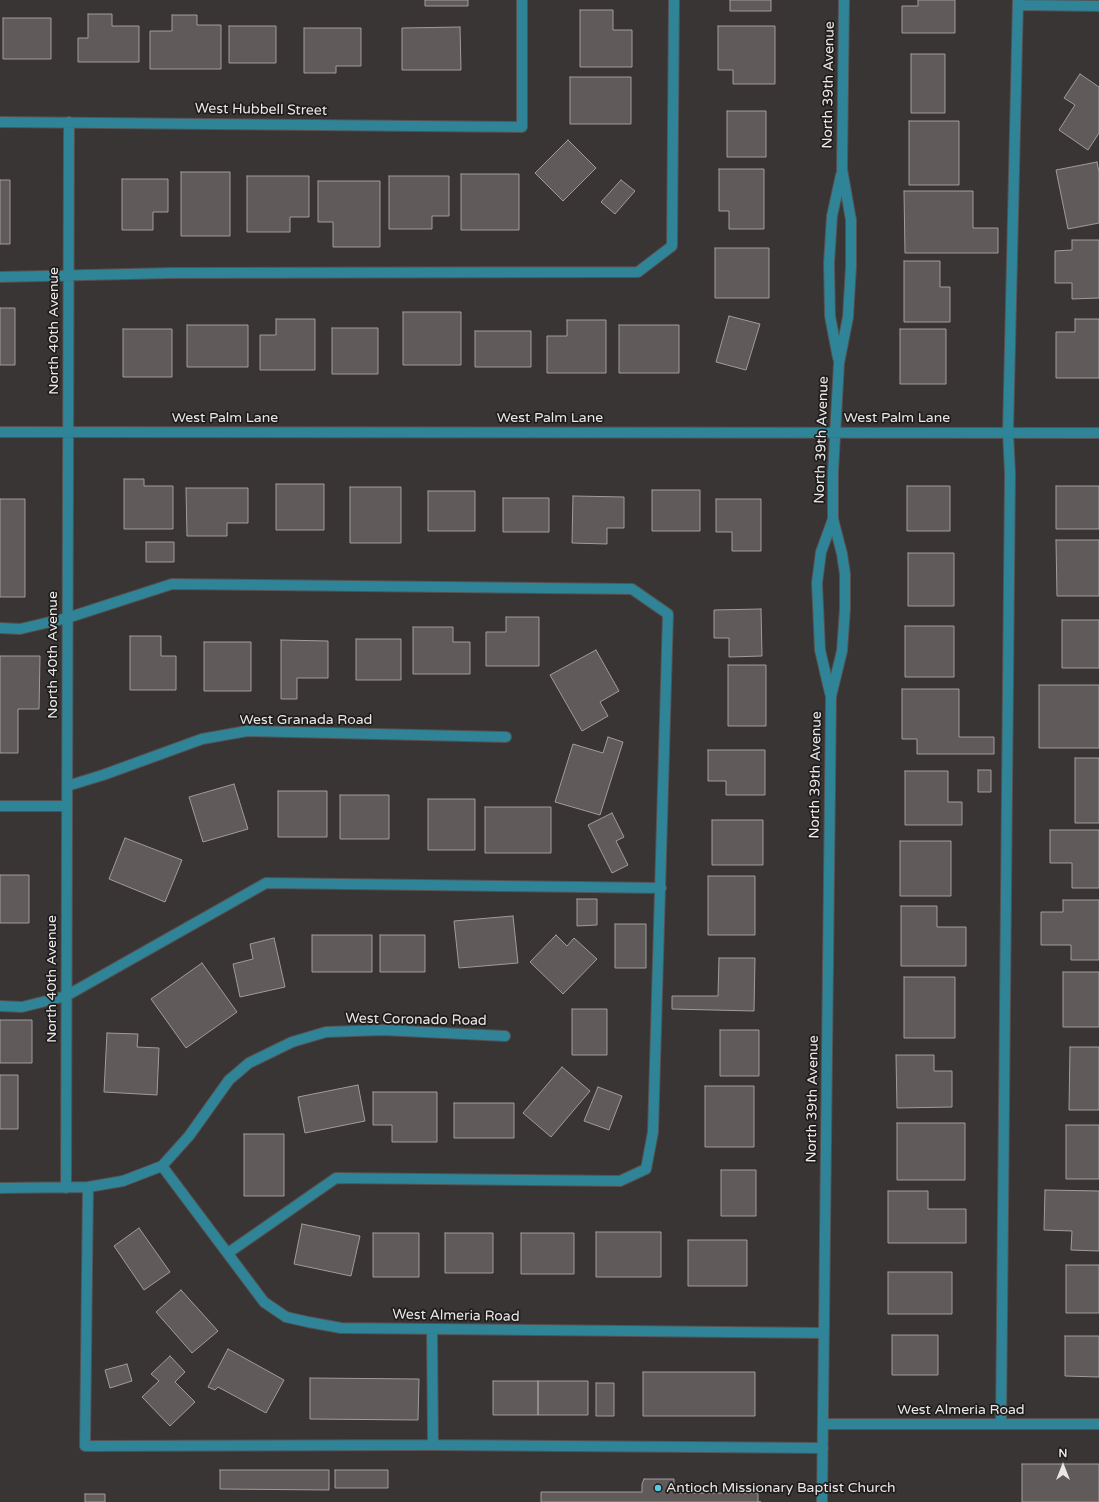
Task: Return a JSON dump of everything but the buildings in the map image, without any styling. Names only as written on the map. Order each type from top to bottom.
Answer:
[{"type":"street","name":"West Hubbell Street","points":[[0,122],[522,127],[522,0]]},
{"type":"street","points":[[0,277],[172,273],[638,272],[672,246],[674,0]]},
{"type":"street","name":"North 39th Avenue","points":[[822,1502],[831,696],[842,651],[845,609],[845,574],[832,519],[833,472],[839,363],[848,316],[851,266],[851,220],[842,170],[844,0]]},
{"type":"street","points":[[1001,1424],[1010,473],[1008,432],[1018,3],[1099,6]]},
{"type":"street","name":"North 40th Avenue","points":[[66,1188],[69,122]]},
{"type":"street","name":"North 39th Avenue","points":[[839,363],[830,316],[829,263],[832,216],[842,170]]},
{"type":"street","name":"West Palm Lane","points":[[0,432],[1099,433]]},
{"type":"street","name":"North 39th Avenue","points":[[831,696],[820,650],[817,583],[820,552],[832,519]]},
{"type":"street","points":[[0,628],[20,629],[68,618],[172,584],[632,589],[668,614],[653,1132],[646,1169],[620,1181],[336,1178],[228,1253]]},
{"type":"street","name":"West Granada Road","points":[[67,786],[104,775],[202,739],[247,732],[506,737]]},
{"type":"street","points":[[0,806],[67,806]]},
{"type":"street","points":[[0,1006],[22,1006],[66,996],[266,883],[661,888]]},
{"type":"street","name":"West Coronado Road","points":[[0,1188],[88,1187],[123,1181],[162,1166],[189,1136],[229,1080],[249,1063],[292,1042],[326,1032],[383,1030],[504,1036]]},
{"type":"street","name":"West Almeria Road","points":[[162,1166],[264,1302],[286,1317],[341,1328],[824,1333]]},
{"type":"street","points":[[88,1187],[86,1446],[432,1445],[823,1448]]},
{"type":"street","points":[[432,1329],[432,1445]]},
{"type":"street","name":"West Almeria Road","points":[[823,1424],[1099,1424]]},
{"type":"place","name":"Antioch Missionary Baptist Church","points":[[658,1488]]}]
